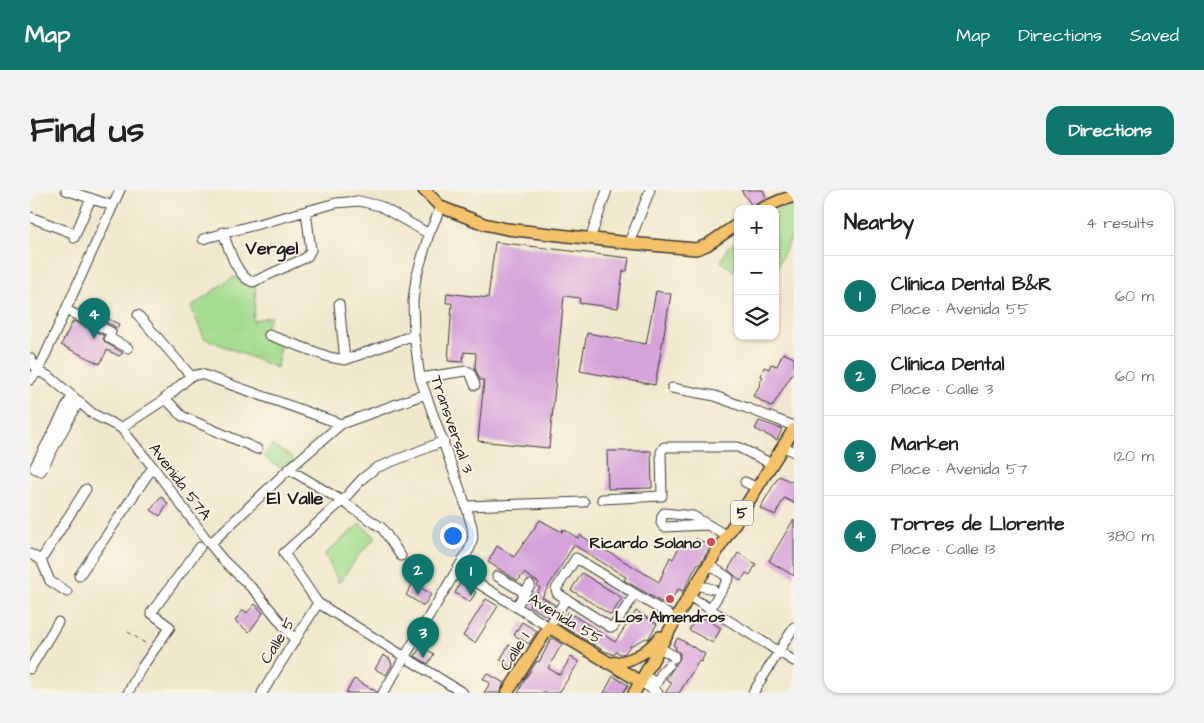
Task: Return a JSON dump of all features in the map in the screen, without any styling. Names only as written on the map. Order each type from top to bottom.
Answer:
[{"type":"main road","points":[[424,190],[441,207],[484,224],[629,244],[696,249],[707,245],[734,227]]},
{"type":"main road","points":[[769,205],[794,196]]},
{"type":"main road","name":"5","points":[[642,679],[689,596],[794,428]]},
{"type":"main road","name":"5","points":[[608,662],[619,663],[643,654],[653,646],[676,619]]},
{"type":"main road","name":"Avenida 55","points":[[549,627],[608,662],[642,679]]},
{"type":"main road","name":"Calle 1","points":[[507,693],[549,627]]},
{"type":"main road","points":[[634,693],[642,679]]},
{"type":"street","points":[[66,190],[113,206]]},
{"type":"street","points":[[30,380],[38,371],[120,190]]},
{"type":"street","points":[[590,239],[607,190]]},
{"type":"street","points":[[629,244],[650,190]]},
{"type":"street","points":[[30,217],[75,236],[91,198]]},
{"type":"street","points":[[203,239],[223,232],[336,203],[359,201],[380,206],[429,234]]},
{"type":"street","name":"Transversal 3","points":[[383,693],[458,571],[470,548],[473,537],[466,506],[420,378],[414,335],[413,301],[416,278],[429,234],[441,207]]},
{"type":"street","points":[[223,232],[233,260],[245,279],[253,282],[307,257],[310,250],[306,212]]},
{"type":"street","points":[[339,304],[345,360]]},
{"type":"street","points":[[66,310],[111,332],[109,338],[128,348]]},
{"type":"street","points":[[138,315],[191,376]]},
{"type":"street","points":[[269,335],[329,357],[345,360],[414,335]]},
{"type":"street","name":"Avenida 57A","points":[[30,358],[38,371],[50,377],[93,414],[122,428],[223,560],[256,592],[295,640]]},
{"type":"street","points":[[420,378],[466,371],[470,372],[475,385]]},
{"type":"street","points":[[122,428],[165,398],[191,376],[201,374],[341,424]]},
{"type":"street","points":[[672,388],[715,396],[794,428]]},
{"type":"street","points":[[210,544],[341,424],[425,394]]},
{"type":"street","points":[[165,398],[182,416],[257,449]]},
{"type":"street","points":[[75,399],[41,471],[34,468],[75,399]]},
{"type":"street","points":[[444,441],[376,468],[284,553],[318,603],[463,693]]},
{"type":"street","points":[[783,446],[794,452]]},
{"type":"street","points":[[602,499],[662,496],[661,454],[664,447],[738,447],[772,464]]},
{"type":"street","points":[[80,576],[153,467]]},
{"type":"street","points":[[290,469],[342,500],[382,528],[401,556]]},
{"type":"street","points":[[745,482],[757,488]]},
{"type":"street","points":[[41,560],[86,489]]},
{"type":"street","points":[[466,506],[584,502]]},
{"type":"street","points":[[707,525],[727,536]]},
{"type":"street","points":[[128,693],[140,670],[170,627],[151,613],[200,547]]},
{"type":"street","points":[[30,554],[41,560],[50,581],[67,592]]},
{"type":"street","points":[[635,594],[612,627],[557,593],[556,589],[576,558],[676,619]]},
{"type":"street","points":[[709,565],[729,578],[718,591],[710,609]]},
{"type":"street","name":"Avenida 55","points":[[458,571],[549,627]]},
{"type":"street","points":[[497,576],[527,589],[516,607]]},
{"type":"street","points":[[696,585],[718,591]]},
{"type":"street","points":[[689,596],[794,661]]},
{"type":"street","points":[[549,627],[566,599]]},
{"type":"street","name":"Calle 5","points":[[262,693],[318,603]]},
{"type":"street","points":[[30,669],[58,622]]},
{"type":"street","points":[[754,693],[794,627]]},
{"type":"street","points":[[642,679],[657,683],[662,672],[674,656],[660,648]]},
{"type":"street","name":"Avenida 55","points":[[642,679],[658,693]]},
{"type":"path","points":[[128,632],[154,649]]},
{"type":"green space","points":[[794,204],[794,232],[779,264],[779,250],[779,210]]},
{"type":"green space","points":[[734,242],[734,270],[721,262],[727,248]]},
{"type":"green space","points":[[233,277],[256,286],[252,321],[271,316],[266,334],[270,340],[280,345],[277,368],[204,338],[191,307]]},
{"type":"green space","points":[[272,445],[294,459],[283,470],[263,456]]},
{"type":"green space","points":[[360,524],[376,537],[359,555],[339,583],[325,554]]},
{"type":"building","points":[[741,190],[763,190],[766,197],[751,205]]},
{"type":"building","points":[[495,242],[629,258],[627,271],[623,271],[618,308],[579,303],[580,298],[564,296],[549,448],[478,441],[484,380],[480,380],[475,368],[476,353],[464,352],[463,362],[448,361],[452,303],[446,303],[447,293],[488,298]]},
{"type":"building","points":[[656,291],[671,294],[655,385],[580,371],[587,333],[646,344]]},
{"type":"building","points":[[81,306],[119,324],[117,329],[79,309]]},
{"type":"building","points":[[73,321],[103,335],[106,343],[123,353],[119,356],[107,350],[100,364],[61,345]]},
{"type":"building","points":[[783,353],[794,358],[794,371],[772,407],[753,396],[760,385],[764,367],[769,369],[771,364],[777,366]]},
{"type":"building","points":[[759,421],[782,429],[777,440],[755,429]]},
{"type":"building","points":[[607,451],[651,451],[652,488],[608,489]]},
{"type":"building","points":[[779,476],[794,483],[794,503],[784,498],[775,515],[760,508]]},
{"type":"building","points":[[161,496],[168,504],[160,516],[151,510]]},
{"type":"building","points":[[794,519],[794,576],[769,561]]},
{"type":"building","points":[[540,520],[562,532],[563,529],[578,538],[580,535],[659,582],[670,557],[673,559],[680,545],[687,544],[692,546],[697,539],[711,546],[700,564],[698,563],[683,591],[678,589],[668,606],[624,580],[626,577],[574,545],[542,597],[555,605],[548,617],[529,606],[540,588],[537,586],[539,583],[524,573],[518,581],[488,562],[497,546],[514,557]]},
{"type":"building","points":[[738,553],[756,564],[750,575],[746,573],[741,581],[728,570]]},
{"type":"building","points":[[582,573],[622,598],[611,615],[571,590]]},
{"type":"building","points":[[413,583],[431,594],[424,606],[406,595]]},
{"type":"building","points":[[460,583],[476,592],[470,602],[455,593]]},
{"type":"building","points":[[486,599],[498,606],[475,643],[463,636]]},
{"type":"building","points":[[255,604],[263,613],[249,632],[235,621],[243,610],[247,613]]},
{"type":"building","points":[[636,611],[657,624],[648,639],[646,638],[630,646],[625,653],[621,654],[616,652],[614,655],[608,653],[560,625],[568,612],[615,642]]},
{"type":"building","points":[[698,615],[721,628],[713,643],[689,630]]},
{"type":"building","points":[[522,622],[537,631],[529,644],[514,635]]},
{"type":"building","points":[[552,638],[562,644],[548,668],[560,675],[571,657],[579,662],[559,693],[518,693],[537,661],[539,662]]},
{"type":"building","points":[[678,638],[705,654],[679,693],[665,693],[672,683],[666,679],[680,658],[680,653],[673,645]]},
{"type":"building","points":[[509,645],[523,654],[513,669],[500,660]]},
{"type":"building","points":[[421,646],[434,654],[428,664],[415,656]]},
{"type":"building","points":[[383,655],[390,659],[392,665],[386,675],[375,669]]},
{"type":"building","points":[[487,673],[504,683],[500,693],[484,693],[490,683],[483,679]]},
{"type":"building","points":[[613,676],[628,685],[623,693],[604,693]]},
{"type":"building","points":[[354,679],[377,692],[377,693],[346,693]]},
{"type":"place","name":"Torres de Llorente","points":[[94,339]]},
{"type":"place","name":"Ricardo Solano","points":[[711,542]]},
{"type":"place","name":"Clínica Dental","points":[[418,595]]},
{"type":"place","name":"Clínica Dental B&R","points":[[471,596]]},
{"type":"place","name":"Los Almendros","points":[[670,599]]},
{"type":"place","name":"Marken","points":[[423,658]]},
{"type":"district","name":"Vergel","points":[[272,248]]},
{"type":"district","name":"El Valle","points":[[295,498]]}]
